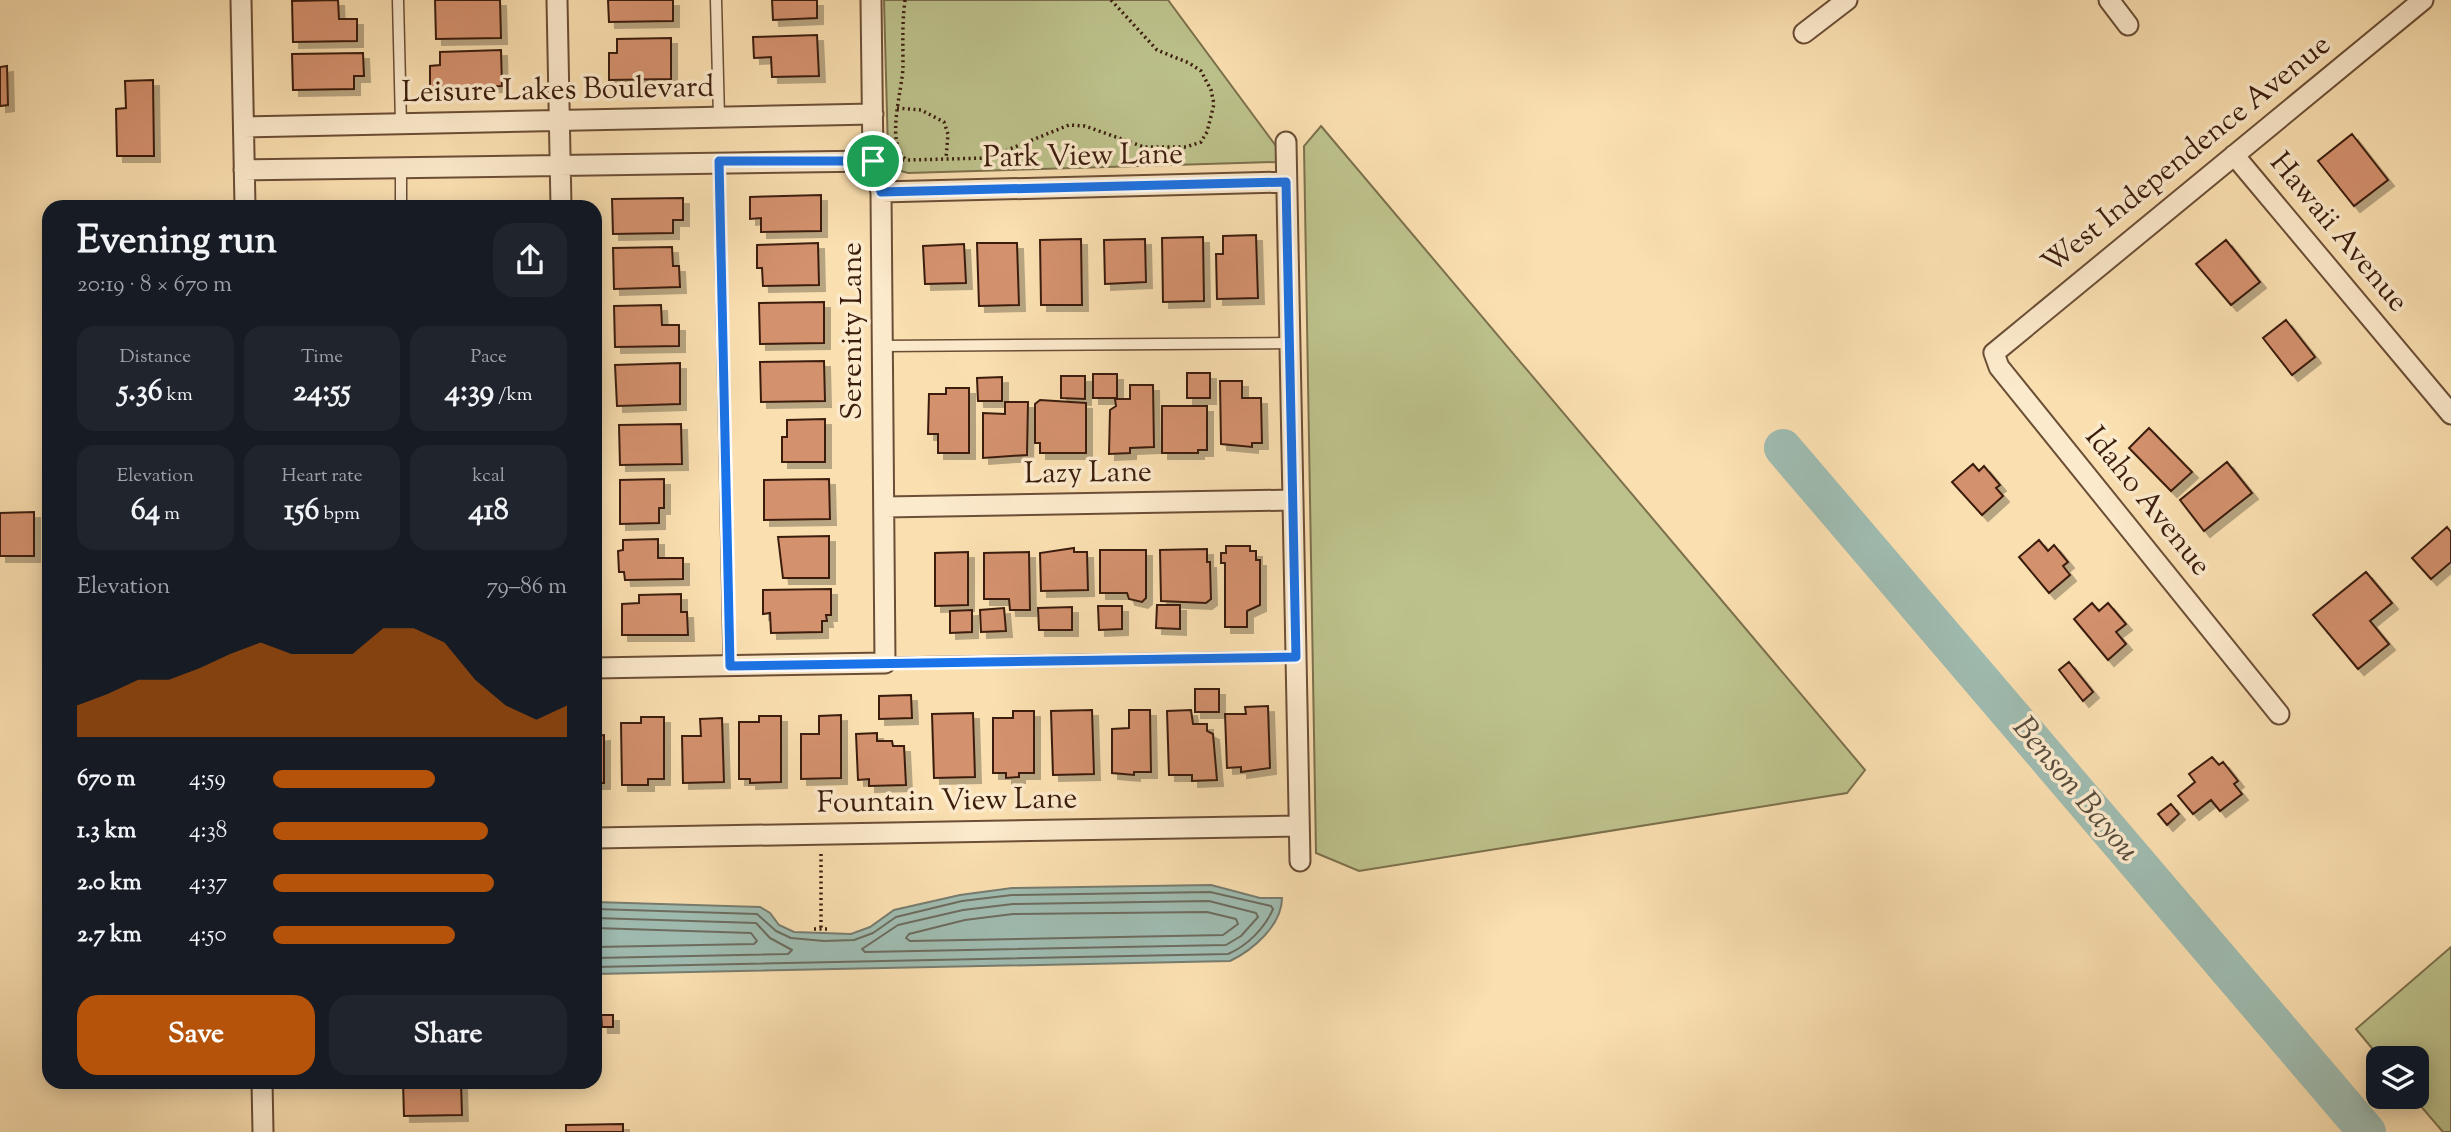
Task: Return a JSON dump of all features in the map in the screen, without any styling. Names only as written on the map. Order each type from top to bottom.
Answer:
[{"type":"street","points":[[241,0],[244,200]]},
{"type":"street","points":[[557,0],[561,200]]},
{"type":"street","name":"Serenity Lane","points":[[871,0],[873,161],[881,192],[885,663]]},
{"type":"street","points":[[1804,33],[1847,0]]},
{"type":"street","points":[[2109,0],[2128,25]]},
{"type":"street","name":"West Independence Avenue","points":[[2022,330],[2423,0]]},
{"type":"street","name":"Leisure Lakes Boulevard","points":[[244,127],[873,114]]},
{"type":"street","points":[[1286,142],[1300,861]]},
{"type":"street","name":"Hawaii Avenue","points":[[2234,155],[2451,414]]},
{"type":"street","points":[[244,170],[719,161],[873,161]]},
{"type":"street","name":"Park View Lane","points":[[881,192],[1286,182]]},
{"type":"street","name":"Idaho Avenue","points":[[2022,330],[1994,352],[1999,367],[2279,715]]},
{"type":"street","name":"Lazy Lane","points":[[884,507],[1292,500]]},
{"type":"street","points":[[602,668],[885,663]]},
{"type":"street","name":"Fountain View Lane","points":[[602,838],[1299,826]]},
{"type":"street","points":[[262,1089],[263,1132]]},
{"type":"lane","points":[[398,0],[401,124]]},
{"type":"lane","points":[[716,0],[719,118]]},
{"type":"lane","points":[[719,161],[730,666]]},
{"type":"lane","points":[[401,167],[401,200]]},
{"type":"lane","points":[[883,346],[1289,343]]},
{"type":"lane","points":[[885,663],[1296,657]]},
{"type":"path","points":[[905,0],[900,36],[903,65],[896,138],[903,158],[918,162],[996,156],[1069,125],[1085,126],[1144,147],[1186,146],[1201,142],[1207,132],[1214,104],[1212,90],[1201,71],[1189,62],[1157,50],[1118,12],[1111,0]]},
{"type":"path","points":[[897,108],[920,110],[944,122],[948,135],[946,158]]},
{"type":"path","points":[[820,834],[821,929]]},
{"type":"path","points":[[814,929],[830,929]]},
{"type":"green space","points":[[884,0],[1168,0],[1276,146],[1276,162],[908,173],[897,170],[888,152]]},
{"type":"green space","points":[[1321,126],[1865,770],[1847,793],[1359,871],[1316,853],[1304,146]]},
{"type":"green space","points":[[2451,947],[2451,1132],[2443,1132],[2423,1109],[2429,1109],[2429,1046],[2370,1046],[2356,1029]]},
{"type":"water","points":[[1211,885],[1260,898],[1282,898],[1277,918],[1265,936],[1230,961],[602,974],[602,902],[760,907],[770,913],[779,925],[794,932],[851,934],[870,927],[894,910],[960,895],[1012,888]]},
{"type":"building","points":[[338,0],[339,19],[357,19],[357,41],[293,42],[292,1]]},
{"type":"building","points":[[435,0],[500,0],[501,38],[436,39]]},
{"type":"building","points":[[608,0],[673,0],[673,21],[609,22]]},
{"type":"building","points":[[772,0],[817,0],[817,18],[773,20]]},
{"type":"building","points":[[817,35],[819,76],[772,77],[771,57],[754,58],[753,37]]},
{"type":"building","points":[[671,38],[671,79],[609,80],[609,53],[617,53],[617,39]]},
{"type":"building","points":[[501,50],[502,86],[430,87],[430,66],[440,65],[440,52]]},
{"type":"building","points":[[363,53],[364,76],[354,76],[354,89],[293,90],[292,54]]},
{"type":"building","points":[[7,66],[8,105],[0,106],[0,67]]},
{"type":"building","points":[[153,80],[154,156],[117,156],[116,109],[126,108],[125,81]]},
{"type":"building","points":[[2352,134],[2388,180],[2354,206],[2318,161]]},
{"type":"building","points":[[821,195],[821,231],[761,232],[761,218],[750,219],[750,197]]},
{"type":"building","points":[[683,198],[683,220],[673,220],[673,233],[613,234],[612,199]]},
{"type":"building","points":[[1256,235],[1258,298],[1217,299],[1216,254],[1223,254],[1223,236]]},
{"type":"building","points":[[1203,237],[1204,301],[1163,302],[1162,238]]},
{"type":"building","points":[[1081,239],[1082,305],[1041,305],[1040,240]]},
{"type":"building","points":[[1145,239],[1146,282],[1105,284],[1104,240]]},
{"type":"building","points":[[2226,240],[2260,282],[2231,305],[2196,264]]},
{"type":"building","points":[[818,243],[819,285],[763,286],[762,268],[757,268],[757,245]]},
{"type":"building","points":[[977,243],[1017,243],[1019,305],[979,306]]},
{"type":"building","points":[[964,244],[966,283],[925,284],[923,246]]},
{"type":"building","points":[[672,247],[673,266],[679,266],[680,287],[614,289],[613,248]]},
{"type":"building","points":[[824,302],[824,343],[760,344],[759,303]]},
{"type":"building","points":[[661,305],[662,325],[679,325],[679,346],[615,347],[614,306]]},
{"type":"building","points":[[2286,320],[2315,357],[2292,375],[2263,338]]},
{"type":"building","points":[[824,361],[825,401],[761,402],[760,362]]},
{"type":"building","points":[[680,363],[680,404],[617,406],[615,365]]},
{"type":"building","points":[[1187,373],[1210,373],[1210,398],[1187,398]]},
{"type":"building","points":[[1093,374],[1117,374],[1117,398],[1093,398]]},
{"type":"building","points":[[1061,376],[1085,376],[1085,399],[1061,398]]},
{"type":"building","points":[[1002,377],[1002,401],[978,401],[977,378]]},
{"type":"building","points":[[1220,381],[1242,381],[1242,398],[1261,398],[1262,443],[1252,443],[1252,447],[1221,444]]},
{"type":"building","points":[[1130,385],[1153,385],[1154,447],[1130,448],[1130,453],[1109,454],[1110,410],[1116,406],[1115,399],[1130,399]]},
{"type":"building","points":[[946,388],[969,388],[969,453],[938,453],[938,434],[928,434],[929,394],[946,394]]},
{"type":"building","points":[[1040,400],[1086,403],[1086,453],[1040,453],[1040,443],[1035,443],[1035,404]]},
{"type":"building","points":[[1005,402],[1028,402],[1027,455],[983,458],[983,413],[1005,414]]},
{"type":"building","points":[[1162,406],[1207,406],[1207,450],[1198,450],[1198,453],[1162,453]]},
{"type":"building","points":[[825,419],[825,462],[782,462],[782,437],[787,437],[787,420]]},
{"type":"building","points":[[681,424],[682,464],[620,465],[619,425]]},
{"type":"building","points":[[2149,428],[2192,472],[2171,491],[2129,448]]},
{"type":"building","points":[[2227,462],[2252,493],[2204,531],[2180,500]]},
{"type":"building","points":[[1973,464],[1979,471],[1984,466],[2000,485],[1996,488],[2003,496],[1982,515],[1952,482]]},
{"type":"building","points":[[664,479],[664,508],[659,508],[659,523],[620,524],[620,480]]},
{"type":"building","points":[[829,479],[830,519],[764,520],[764,480]]},
{"type":"building","points":[[34,512],[34,556],[0,556],[0,513]]},
{"type":"building","points":[[2447,527],[2451,532],[2451,562],[2431,579],[2412,558]]},
{"type":"building","points":[[829,536],[829,578],[783,578],[778,537]]},
{"type":"building","points":[[658,539],[658,558],[683,558],[683,579],[625,580],[624,572],[619,572],[618,551],[623,550],[623,540]]},
{"type":"building","points":[[2039,540],[2048,551],[2054,545],[2068,562],[2063,566],[2070,575],[2049,593],[2019,557]]},
{"type":"building","points":[[1226,546],[1250,546],[1250,551],[1256,551],[1256,560],[1260,560],[1260,605],[1247,611],[1247,627],[1225,627],[1225,563],[1221,563],[1221,553],[1226,553]]},
{"type":"building","points":[[1074,548],[1074,552],[1087,552],[1088,590],[1041,591],[1040,553]]},
{"type":"building","points":[[1207,549],[1211,599],[1206,603],[1161,601],[1160,550]]},
{"type":"building","points":[[1100,550],[1146,550],[1146,598],[1142,602],[1129,599],[1127,593],[1100,593]]},
{"type":"building","points":[[968,552],[968,605],[935,606],[935,553]]},
{"type":"building","points":[[1029,552],[1030,610],[1010,610],[1009,599],[984,599],[984,553]]},
{"type":"building","points":[[2366,572],[2392,603],[2370,621],[2389,644],[2358,669],[2313,615]]},
{"type":"building","points":[[831,589],[831,615],[826,615],[827,621],[822,621],[822,632],[771,633],[770,613],[763,614],[763,590]]},
{"type":"building","points":[[681,594],[681,612],[687,612],[688,635],[622,635],[622,604],[639,603],[639,595]]},
{"type":"building","points":[[2092,603],[2099,611],[2108,603],[2126,624],[2116,632],[2126,644],[2108,660],[2074,619]]},
{"type":"building","points":[[1157,605],[1180,605],[1180,629],[1156,628]]},
{"type":"building","points":[[1098,606],[1122,606],[1122,629],[1099,630]]},
{"type":"building","points":[[1072,607],[1072,630],[1039,630],[1038,608]]},
{"type":"building","points":[[1004,608],[1006,631],[981,632],[980,610]]},
{"type":"building","points":[[972,610],[972,632],[950,633],[950,611]]},
{"type":"building","points":[[2069,662],[2093,692],[2083,701],[2059,670]]},
{"type":"building","points":[[1195,689],[1219,689],[1219,712],[1195,712]]},
{"type":"building","points":[[911,695],[912,718],[879,719],[879,696]]},
{"type":"building","points":[[1268,706],[1270,768],[1241,772],[1241,767],[1227,768],[1225,714],[1246,714],[1245,707]]},
{"type":"building","points":[[1092,710],[1094,774],[1053,775],[1051,711]]},
{"type":"building","points":[[1129,710],[1150,710],[1151,772],[1134,772],[1134,775],[1112,773],[1112,729],[1129,728]]},
{"type":"building","points":[[1191,710],[1193,724],[1207,724],[1207,731],[1213,734],[1217,780],[1192,781],[1192,775],[1169,775],[1167,711]]},
{"type":"building","points":[[1013,711],[1034,711],[1034,773],[1019,773],[1019,777],[1006,778],[1006,773],[993,773],[993,718],[1013,718]]},
{"type":"building","points":[[973,713],[975,777],[934,778],[932,714]]},
{"type":"building","points":[[841,715],[841,778],[801,779],[801,734],[819,734],[819,716]]},
{"type":"building","points":[[759,716],[781,716],[781,782],[750,783],[750,779],[739,779],[739,722],[759,722]]},
{"type":"building","points":[[641,717],[664,717],[664,779],[648,779],[648,785],[622,785],[621,723],[641,723]]},
{"type":"building","points":[[722,718],[724,782],[683,783],[682,736],[701,736],[700,719]]},
{"type":"building","points":[[877,733],[877,741],[892,741],[893,746],[904,746],[906,785],[869,786],[869,779],[858,780],[856,734]]},
{"type":"building","points":[[604,735],[604,783],[602,783]]},
{"type":"building","points":[[2212,757],[2219,765],[2223,762],[2238,781],[2234,784],[2242,794],[2220,811],[2211,800],[2193,814],[2178,796],[2195,782],[2189,774]]},
{"type":"building","points":[[2171,804],[2179,814],[2167,825],[2158,814]]},
{"type":"building","points":[[602,1015],[613,1015],[613,1027],[602,1027]]},
{"type":"building","points":[[403,1089],[461,1089],[462,1115],[404,1116]]},
{"type":"building","points":[[623,1124],[623,1132],[566,1132],[566,1125]]},
{"type":"waterway","name":"Benson Bayou","points":[[1783,448],[2367,1132]]},
{"type":"route","points":[[719,161],[873,161],[881,192],[1286,182],[1296,657],[730,666],[719,161]]}]
